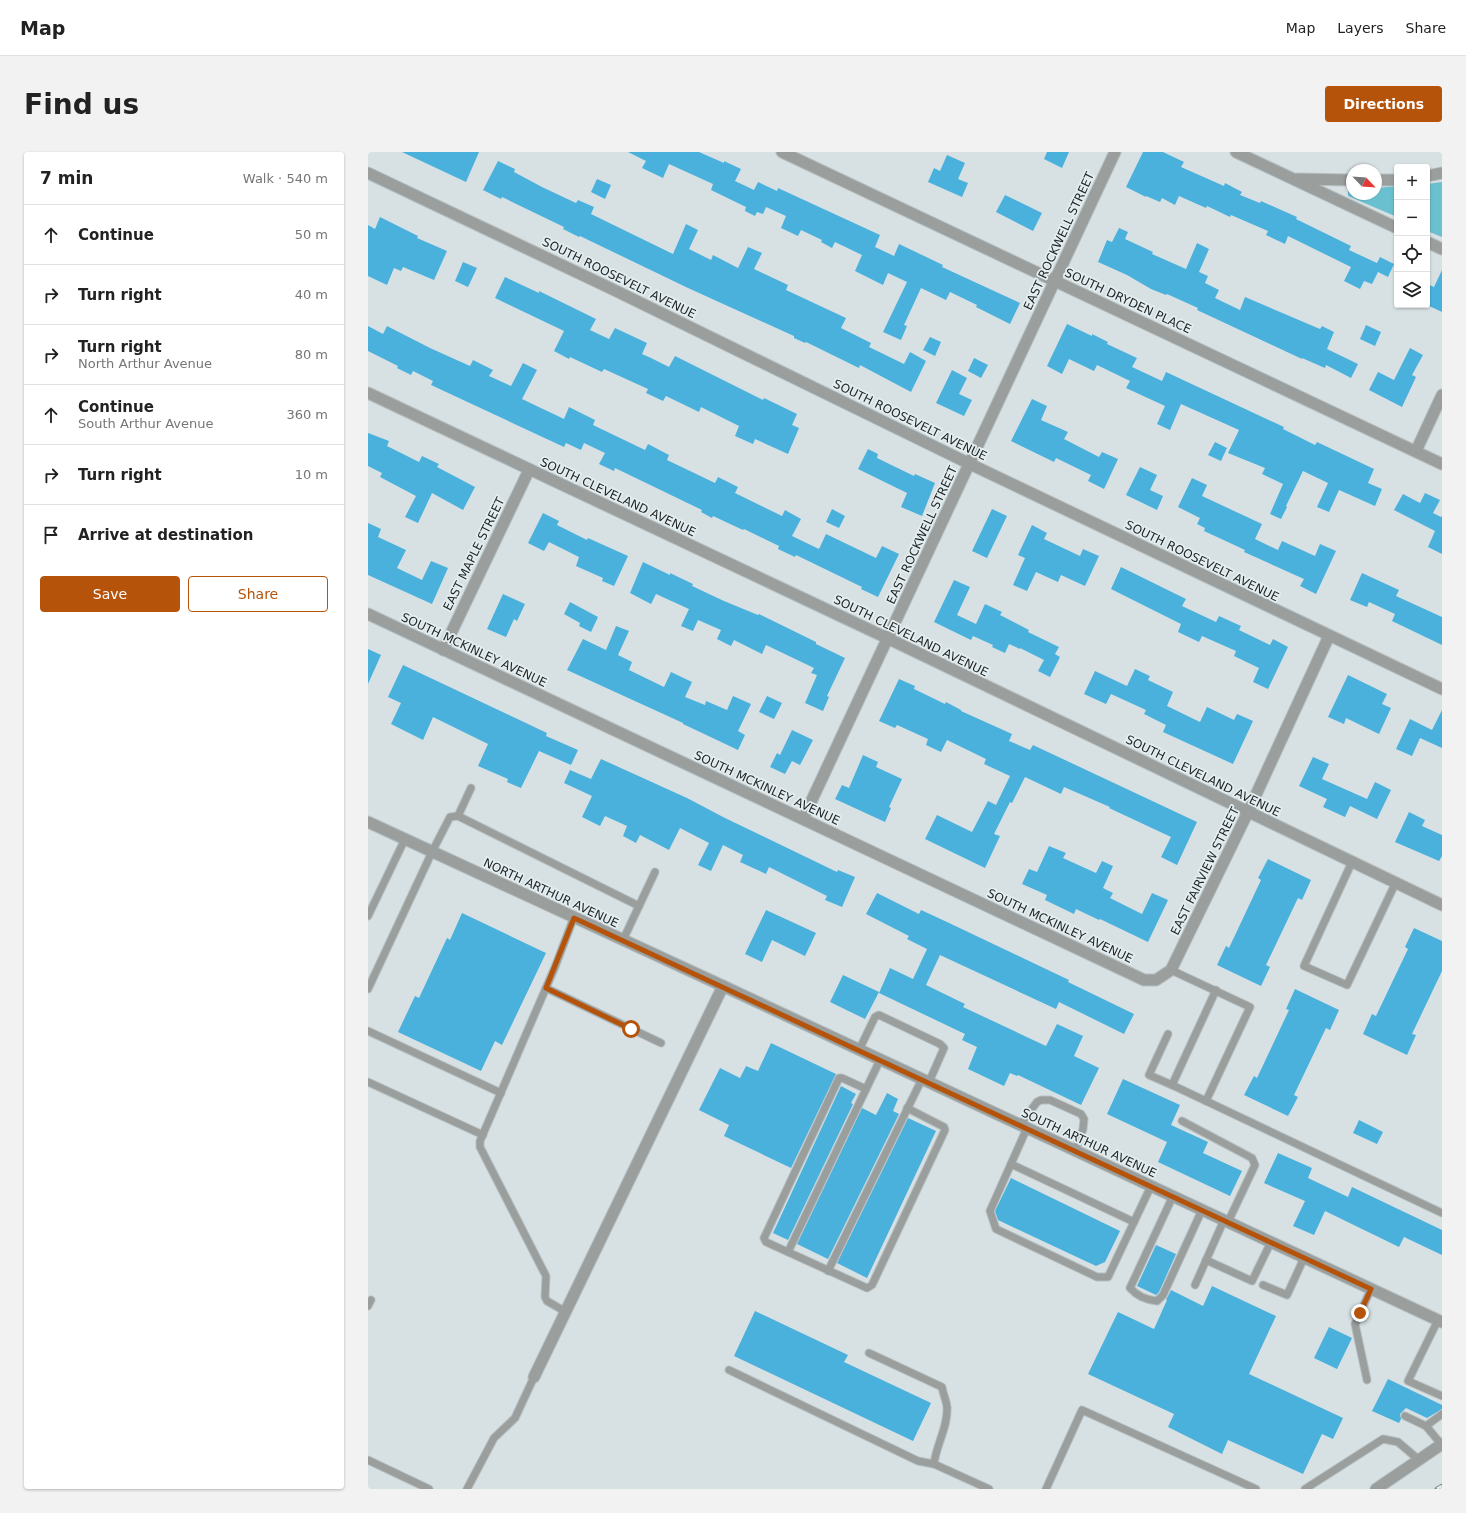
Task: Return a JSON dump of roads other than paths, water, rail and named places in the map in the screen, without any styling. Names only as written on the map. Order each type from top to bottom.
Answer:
[{"type":"street","name":"SOUTH DRYDEN PLACE","points":[[782,152],[1442,464]]},
{"type":"street","name":"EAST ROCKWELL STREET","points":[[803,819],[1056,281],[1115,152]]},
{"type":"street","points":[[1236,152],[1394,227]]},
{"type":"street","points":[[1430,175],[1442,172]]},
{"type":"street","name":"SOUTH ROOSEVELT AVENUE","points":[[368,173],[612,289],[970,464],[1442,689]]},
{"type":"street","points":[[1292,179],[1346,180]]},
{"type":"street","points":[[1382,180],[1394,180]]},
{"type":"street","points":[[1430,243],[1442,249]]},
{"type":"street","name":"SOUTH CLEVELAND AVENUE","points":[[368,392],[529,470],[887,638],[1442,904]]},
{"type":"street","points":[[1416,451],[1442,395]]},
{"type":"street","name":"EAST MAPLE STREET","points":[[443,650],[529,470]]},
{"type":"street","name":"SOUTH MCKINLEY AVENUE","points":[[368,614],[1144,980],[1156,980],[1171,970]]},
{"type":"street","name":"EAST FAIRVIEW STREET","points":[[1171,970],[1248,812],[1329,636]]},
{"type":"street","name":"NORTH ARTHUR AVENUE","points":[[368,822],[723,986]]},
{"type":"street","points":[[534,1377],[723,986]]},
{"type":"street","name":"SOUTH ARTHUR AVENUE","points":[[723,986],[1441,1322]]},
{"type":"street","points":[[1376,1489],[1442,1444]]},
{"type":"lane","points":[[458,816],[471,788]]},
{"type":"lane","points":[[368,989],[450,817],[458,816],[639,906]]},
{"type":"lane","points":[[368,916],[405,840]]},
{"type":"lane","points":[[1352,862],[1304,966],[1347,985],[1396,882]]},
{"type":"lane","points":[[623,940],[655,872]]},
{"type":"lane","points":[[566,1312],[547,1301],[545,1297],[546,1276],[480,1147],[480,1141],[546,988],[574,918]]},
{"type":"lane","points":[[1171,970],[1250,1007],[1206,1101]]},
{"type":"lane","points":[[546,988],[661,1043]]},
{"type":"lane","points":[[1172,1085],[1216,990]]},
{"type":"lane","points":[[828,1271],[907,1108],[944,1048],[940,1044],[879,1015],[876,1017],[859,1050]]},
{"type":"lane","points":[[368,1031],[501,1093]]},
{"type":"lane","points":[[1168,1034],[1150,1075],[1442,1213]]},
{"type":"lane","points":[[788,1252],[880,1060]]},
{"type":"lane","points":[[866,1089],[839,1078],[764,1238],[766,1242],[867,1288],[872,1285],[946,1130],[944,1126],[907,1108]]},
{"type":"lane","points":[[368,1082],[483,1135]]},
{"type":"lane","points":[[1075,1151],[1083,1129],[1084,1120],[1081,1114],[1050,1100],[1041,1100],[1037,1102],[1024,1127],[1011,1164],[990,1212],[996,1229],[1097,1277],[1108,1277],[1151,1186]]},
{"type":"lane","points":[[1182,1121],[1254,1160],[1254,1165],[1194,1285]]},
{"type":"lane","points":[[1011,1164],[1134,1222]]},
{"type":"lane","points":[[1173,1196],[1130,1288],[1148,1300],[1157,1301],[1163,1295],[1202,1210]]},
{"type":"lane","points":[[1206,1260],[1252,1281],[1271,1242]]},
{"type":"lane","points":[[1263,1285],[1287,1295],[1304,1258]]},
{"type":"lane","points":[[1367,1380],[1355,1324],[1371,1289]]},
{"type":"lane","points":[[1441,1322],[1408,1381],[1442,1396]]},
{"type":"lane","points":[[869,1353],[942,1387],[947,1408],[944,1428],[936,1452],[934,1464]]},
{"type":"lane","points":[[729,1370],[918,1461],[934,1464],[989,1489]]},
{"type":"lane","points":[[467,1489],[494,1438],[515,1418],[534,1377]]},
{"type":"lane","points":[[1046,1489],[1082,1410],[1256,1489]]},
{"type":"lane","points":[[1426,1426],[1442,1414]]},
{"type":"lane","points":[[1405,1416],[1426,1426],[1442,1444]]},
{"type":"lane","points":[[1305,1489],[1383,1438],[1398,1442],[1419,1460]]},
{"type":"lane","points":[[368,1460],[429,1489]]},
{"type":"railway","points":[[1437,1489],[1442,1486]]}]
